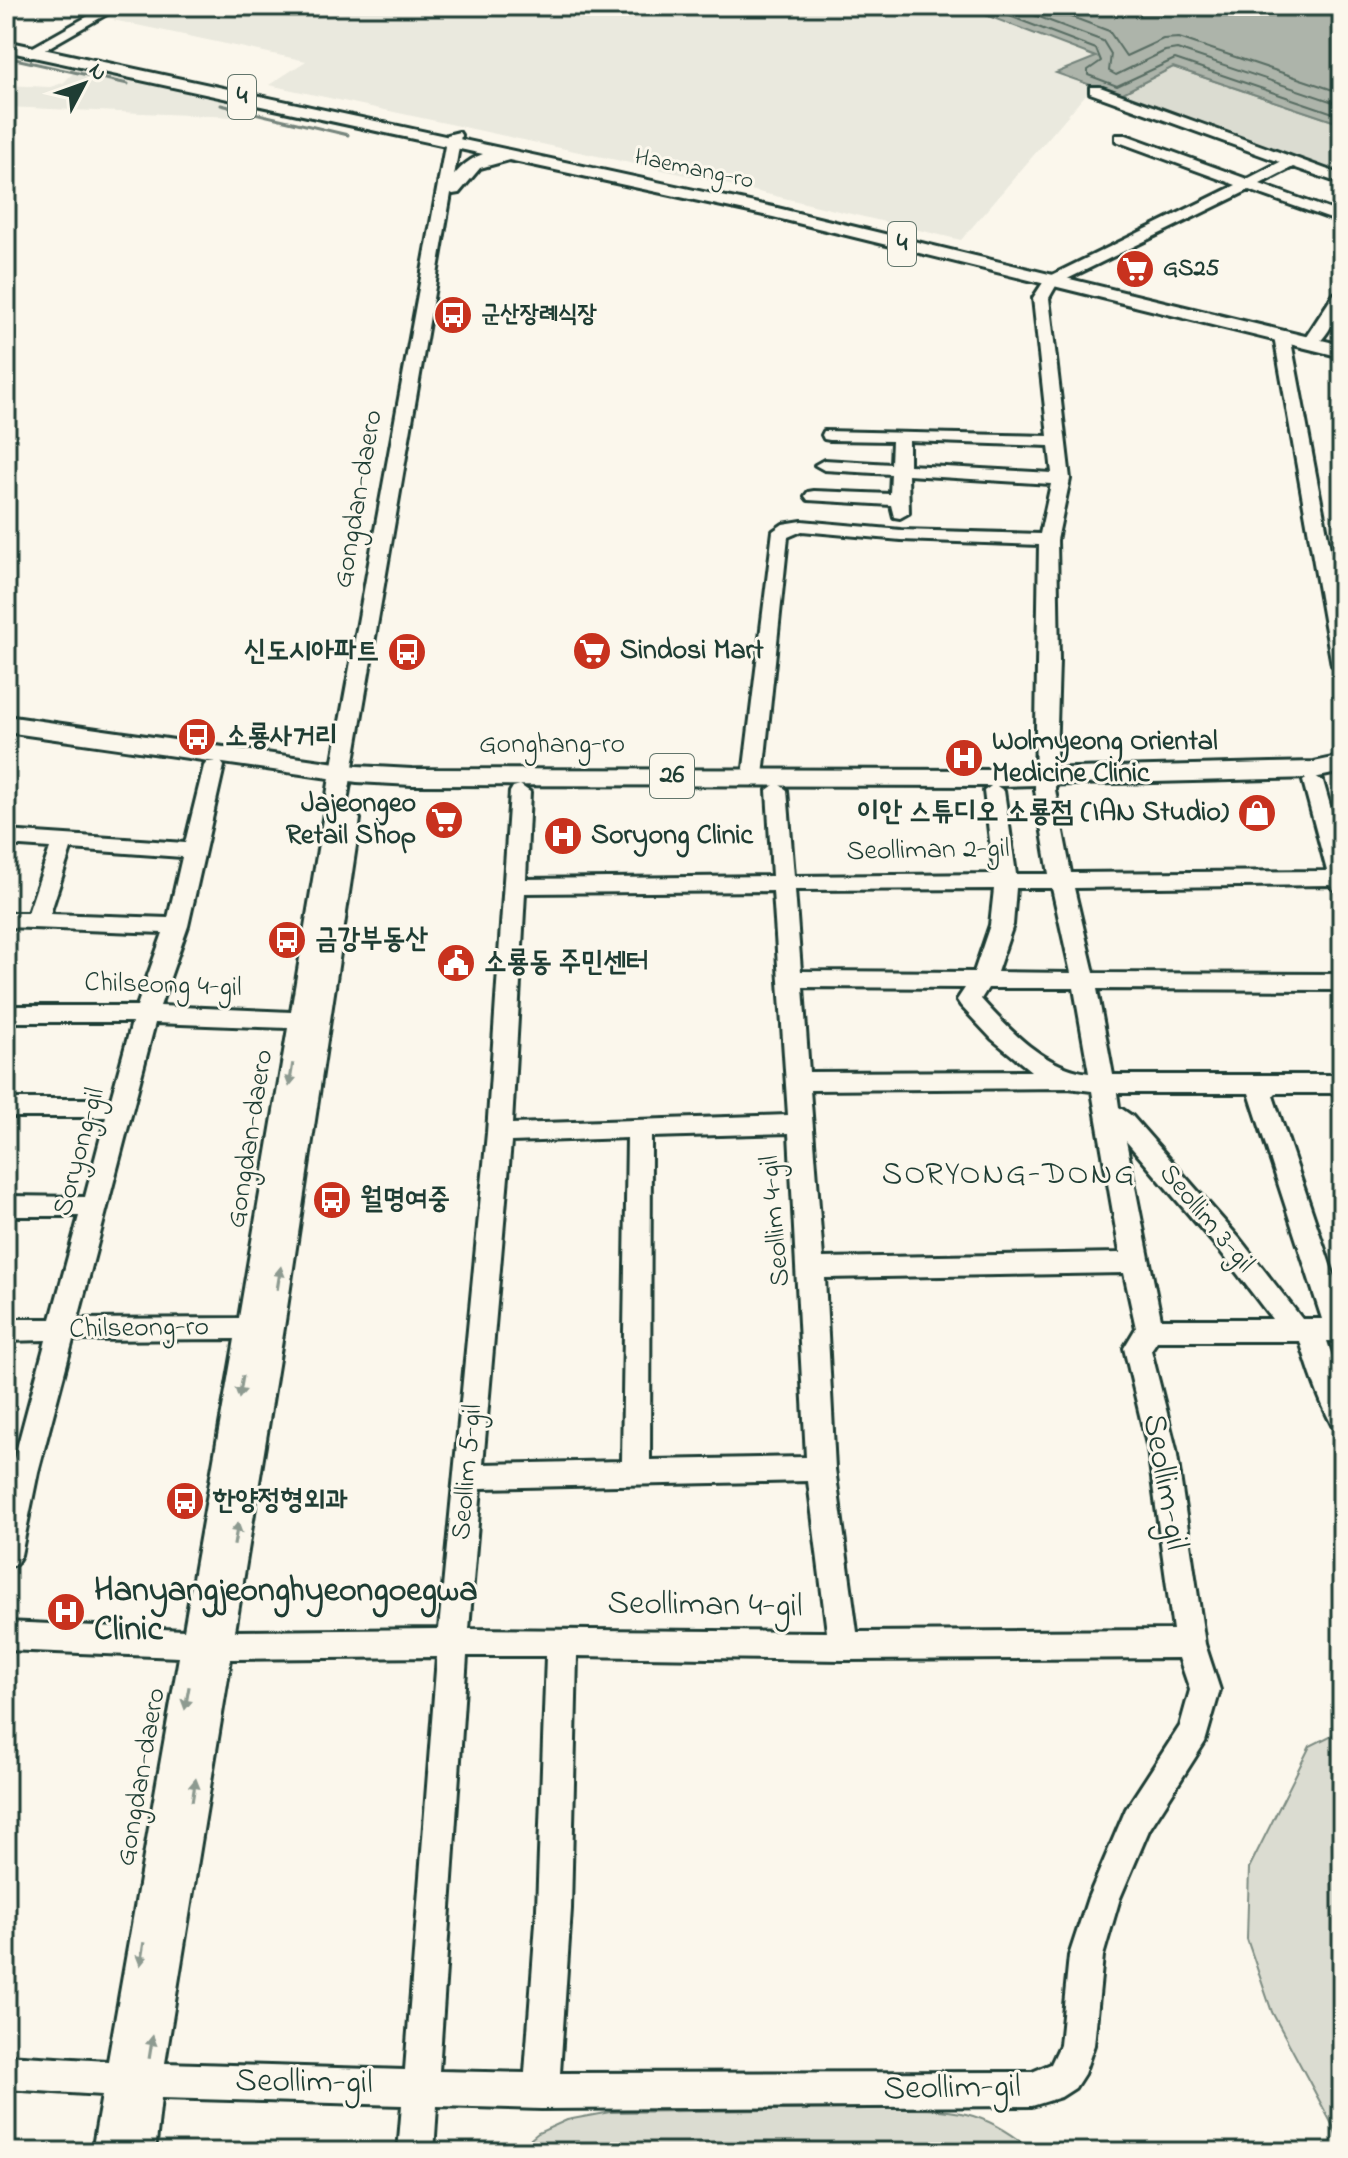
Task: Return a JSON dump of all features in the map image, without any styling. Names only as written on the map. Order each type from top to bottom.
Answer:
[{"type":"main road","name":"4","points":[[6,38],[37,48]]},
{"type":"main road","name":"4","points":[[6,46],[37,48]]},
{"type":"main road","name":"Haemang-ro","points":[[37,48],[401,132],[455,152],[513,155],[1059,278],[1313,339],[1342,351]]},
{"type":"main road","name":"Haemang-ro","points":[[37,48],[455,152],[780,206],[1282,336],[1342,341]]},
{"type":"main road","points":[[401,132],[436,148],[455,152],[466,168],[473,163],[513,155]]},
{"type":"main road","name":"Gonghang-ro","points":[[6,724],[348,779],[409,792],[994,791],[1046,783],[1314,770],[1342,764]]},
{"type":"main road","name":"Gonghang-ro","points":[[6,738],[214,766],[348,779],[753,776],[1046,783],[1313,781],[1342,778]]},
{"type":"street","points":[[37,48],[115,6]]},
{"type":"street","points":[[1095,90],[1342,180]]},
{"type":"street","points":[[1121,138],[1342,219]]},
{"type":"street","name":"Gongdan-daero","points":[[110,2152],[133,2080],[455,152]]},
{"type":"street","points":[[1059,278],[1292,162]]},
{"type":"street","name":"Seollim-gil","points":[[6,2072],[133,2080],[422,2085],[541,2091],[1032,2089],[1056,2080],[1072,2062],[1077,2045],[1086,1956],[1104,1898],[1137,1820],[1194,1732],[1205,1690],[1190,1644],[1162,1449],[1137,1348],[1150,1330],[1084,978],[1061,880],[1046,783],[1048,540],[1061,479],[1041,298],[1059,278]]},
{"type":"street","points":[[1313,339],[1342,294]]},
{"type":"street","points":[[1282,336],[1342,665]]},
{"type":"street","points":[[830,435],[1057,441]]},
{"type":"street","points":[[901,436],[901,535]]},
{"type":"street","points":[[824,465],[1061,479]]},
{"type":"street","points":[[814,496],[899,500]]},
{"type":"street","points":[[753,776],[779,535],[789,528],[802,526],[901,535],[1048,540]]},
{"type":"street","name":"Soryong-gil","points":[[6,1555],[15,1471],[63,1328],[146,1014],[177,926],[214,766]]},
{"type":"street","points":[[1313,781],[1341,880]]},
{"type":"street","name":"Seollim 4-gil","points":[[777,790],[792,979],[798,1124],[811,1268],[821,1469],[844,1646]]},
{"type":"street","points":[[994,791],[1007,880],[1002,931],[984,978],[969,1000],[1010,1043],[1050,1071],[1068,1079]]},
{"type":"street","name":"Seollim 5-gil","points":[[416,2152],[453,1642],[499,1133],[520,792]]},
{"type":"street","points":[[6,838],[194,851]]},
{"type":"street","points":[[37,921],[63,842]]},
{"type":"street","name":"Seolliman 2-gil","points":[[516,886],[1007,880],[1341,880]]},
{"type":"street","points":[[6,920],[177,926]]},
{"type":"street","points":[[792,979],[1084,978],[1342,982]]},
{"type":"street","name":"Chilseong 4-gil","points":[[6,1014],[146,1014],[309,1021]]},
{"type":"street","points":[[796,1081],[1068,1079],[1103,1084],[1342,1084]]},
{"type":"street","points":[[1150,1330],[1340,1330],[1260,1094],[1269,1085]]},
{"type":"street","points":[[6,1108],[123,1108]]},
{"type":"street","name":"Seollim 3-gil","points":[[1110,1113],[1123,1122],[1304,1331],[1342,1417]]},
{"type":"street","points":[[499,1133],[798,1124]]},
{"type":"street","points":[[636,1472],[639,1129]]},
{"type":"street","points":[[6,1206],[97,1207]]},
{"type":"street","points":[[811,1268],[1135,1263]]},
{"type":"street","name":"Chilseong-ro","points":[[6,1330],[261,1328]]},
{"type":"street","points":[[468,1476],[821,1469]]},
{"type":"street","name":"Seolliman 4-gil","points":[[6,1636],[207,1645],[453,1642],[844,1646],[1190,1644]]},
{"type":"street","points":[[541,2091],[554,1909],[562,1642]]},
{"type":"street","name":"Gongdan-daero","points":[[133,2080],[137,2152]]},
{"type":"shaded area","points":[[139,6],[962,6],[1097,58],[1057,74],[1093,86],[961,240],[704,179],[269,85],[306,61],[113,20]]},
{"type":"shaded area","points":[[1173,67],[1342,124],[1342,180],[1119,95]]},
{"type":"shaded area","points":[[78,68],[251,104],[233,117],[6,107],[6,85],[50,87],[63,83]]},
{"type":"shaded area","points":[[1342,1730],[1342,2152],[1334,2128],[1272,2012],[1247,1939],[1249,1868],[1310,1746]]},
{"type":"shaded area","points":[[935,2110],[974,2116],[1013,2136],[1034,2152],[523,2152],[526,2143],[538,2133],[567,2120],[610,2112]]},
{"type":"water","points":[[962,6],[1342,6],[1342,124],[1173,67],[1119,95],[1056,73],[1096,57]]},
{"type":"waterway","points":[[6,57],[128,84]]},
{"type":"waterway","points":[[221,105],[348,135]]},
{"type":"place","name":"GS25","points":[[1135,269]]},
{"type":"place","name":"군산장례식장","points":[[453,315]]},
{"type":"place","name":"Sindosi Mart","points":[[592,651]]},
{"type":"place","name":"신도시아파트","points":[[407,652]]},
{"type":"place","name":"소룡사거리","points":[[197,737]]},
{"type":"place","name":"Wolmyeong Oriental Medicine Clinic","points":[[964,758]]},
{"type":"place","name":"이안 스튜디오 소룡점 (IAN Studio)","points":[[1257,813]]},
{"type":"place","name":"Jajeongeo Retail Shop","points":[[444,820]]},
{"type":"place","name":"Soryong Clinic","points":[[563,836]]},
{"type":"place","name":"금강부동산","points":[[287,940]]},
{"type":"place","name":"소룡동 주민센터","points":[[456,963]]},
{"type":"place","name":"월명여중","points":[[332,1200]]},
{"type":"place","name":"한양정형외과","points":[[185,1501]]},
{"type":"place","name":"Hanyangjeonghyeongoegwa Clinic","points":[[66,1612]]},
{"type":"district","name":"SORYONG-DONG","points":[[1009,1175]]}]
